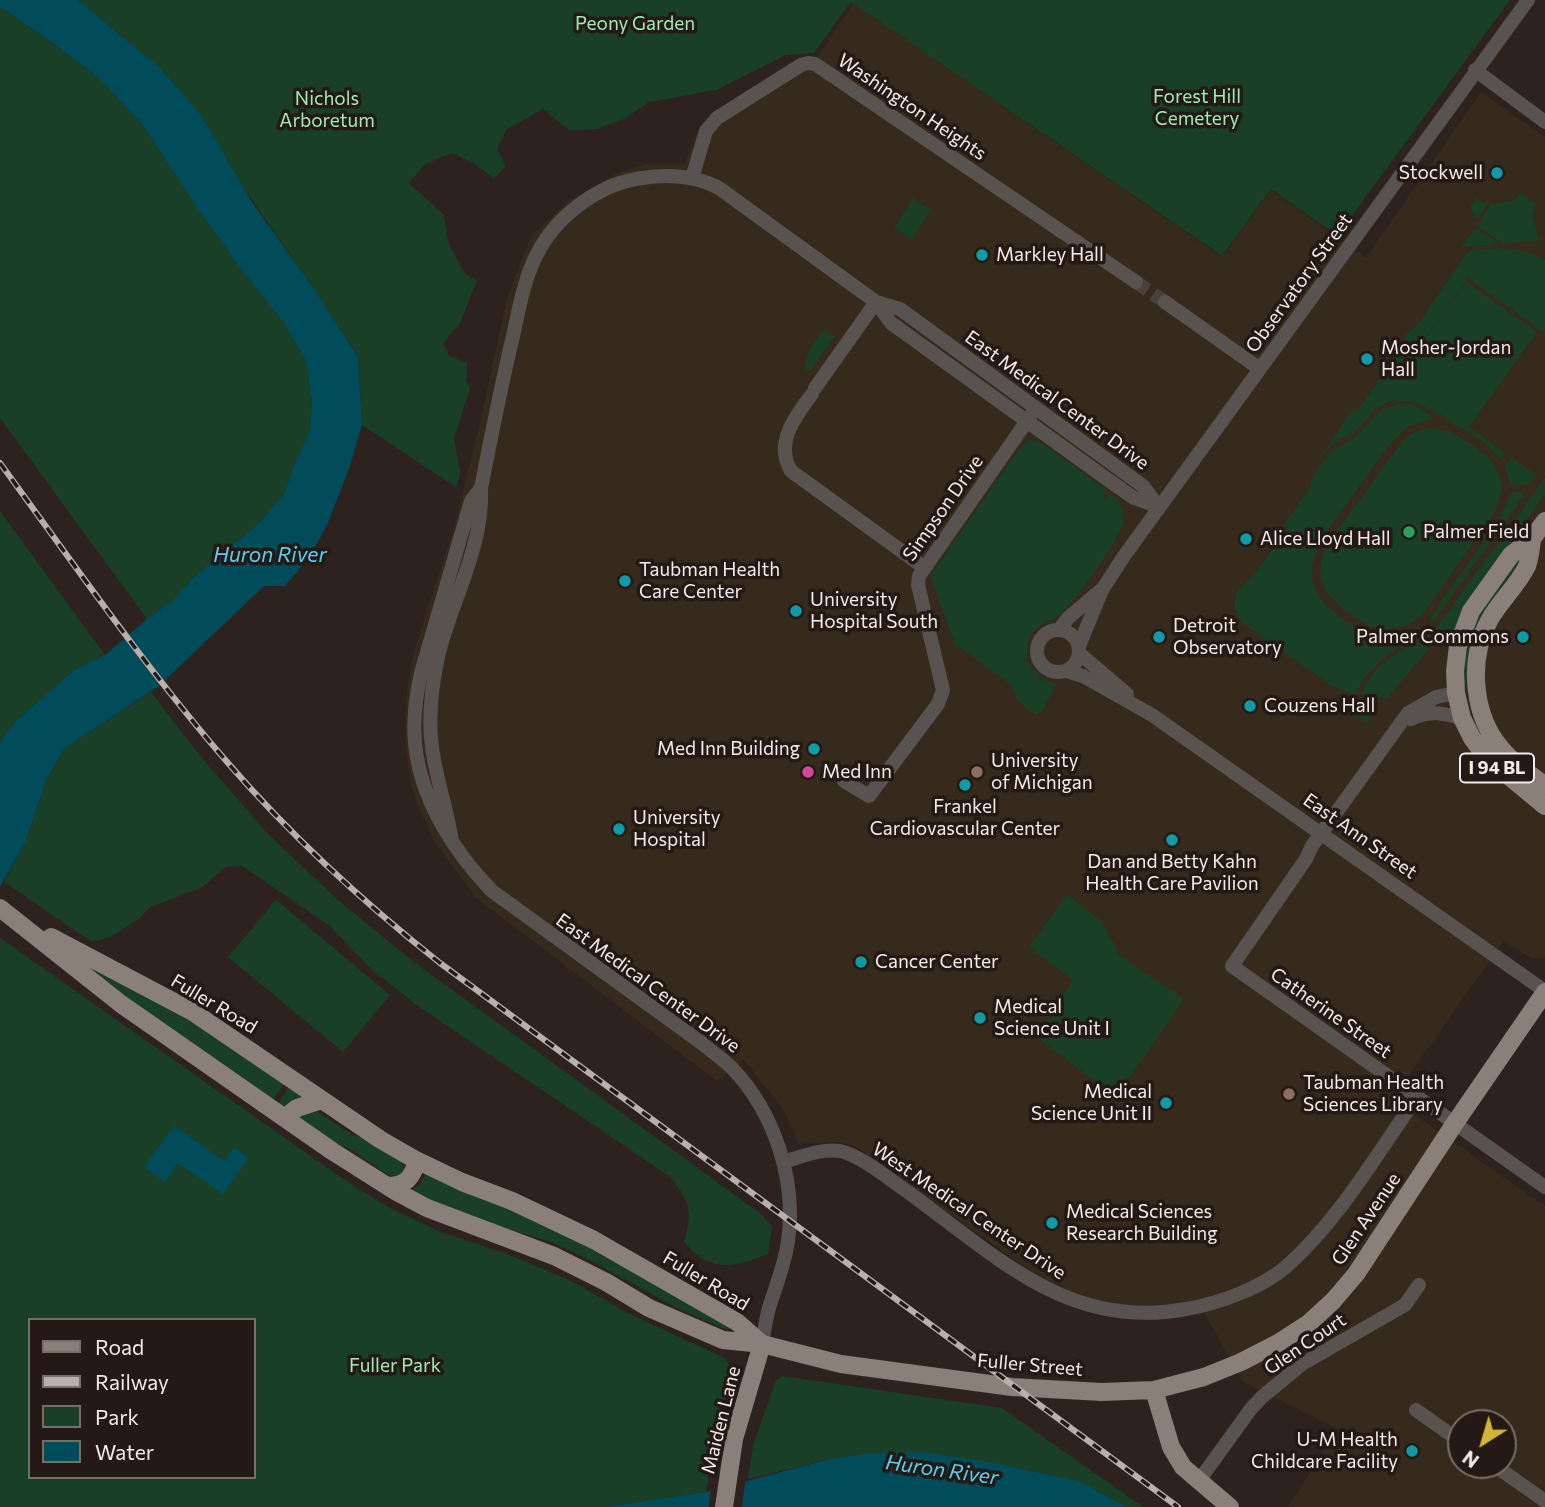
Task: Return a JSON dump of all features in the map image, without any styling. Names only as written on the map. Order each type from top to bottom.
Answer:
[{"type":"main road","name":"I 94 BL","points":[[1545,521],[1532,539],[1511,555],[1471,611],[1458,646],[1455,671],[1456,693],[1462,718],[1472,738],[1487,758],[1545,806]]},
{"type":"main road","name":"I 94 BL","points":[[1532,539],[1527,566],[1494,611],[1483,634],[1477,659],[1477,691],[1481,713],[1496,742],[1508,756],[1545,785]]},
{"type":"main road","points":[[1456,693],[1466,695],[1481,713]]},
{"type":"main road","name":"Fuller Road","points":[[4,911],[193,1012],[381,1140],[417,1161],[512,1201],[594,1240],[737,1322],[762,1344]]},
{"type":"main road","name":"Fuller Road","points":[[4,911],[121,1004],[387,1186],[428,1208],[554,1256],[606,1282],[649,1308],[723,1340],[762,1344]]},
{"type":"main road","name":"Glen Avenue","points":[[1154,1390],[1204,1377],[1241,1362],[1309,1323],[1334,1301],[1356,1274],[1545,991]]},
{"type":"main road","points":[[286,1117],[297,1108],[322,1100]]},
{"type":"main road","points":[[387,1186],[406,1182],[413,1175],[417,1161]]},
{"type":"main road","name":"Fuller Street","points":[[762,1344],[841,1364],[941,1378],[1066,1390],[1154,1390]]},
{"type":"main road","name":"Maiden Lane","points":[[724,1507],[739,1418],[762,1344]]},
{"type":"main road","points":[[1154,1390],[1171,1447],[1183,1467],[1230,1507]]},
{"type":"street","name":"Observatory Street","points":[[1079,650],[1102,590],[1159,507],[1528,0]]},
{"type":"street","name":"Washington Heights","points":[[692,178],[706,131],[717,118],[801,65],[815,64],[1136,282]]},
{"type":"street","points":[[1475,71],[1545,121]]},
{"type":"street","name":"East Medical Center Drive","points":[[762,1344],[790,1228],[789,1181],[756,1100],[730,1066],[512,907],[475,874],[452,841],[432,746],[434,686],[444,636],[474,545],[482,504],[481,488],[506,366],[530,270],[536,256],[554,228],[572,211],[613,185],[647,177],[692,178],[708,182],[731,195],[876,302],[891,323],[1134,498],[1159,507]]},
{"type":"street","points":[[876,302],[787,432],[786,463],[791,471],[925,568]]},
{"type":"street","name":"East Medical Center Drive","points":[[876,302],[900,309],[1143,486],[1159,507]]},
{"type":"street","points":[[1165,302],[1260,369]]},
{"type":"street","name":"Simpson Drive","points":[[845,781],[869,796],[938,704],[943,690],[918,585],[919,576],[1036,408]]},
{"type":"street","name":"Observatory Street","points":[[1059,630],[1068,618],[1102,590]]},
{"type":"street","points":[[1059,630],[1072,635],[1079,650],[1073,667],[1066,671],[1055,672],[1048,669],[1037,655],[1042,637],[1051,631],[1059,630]]},
{"type":"street","name":"East Ann Street","points":[[1079,650],[1152,715]]},
{"type":"street","name":"East Ann Street","points":[[1066,671],[1083,676],[1152,715],[1545,991]]},
{"type":"street","points":[[1322,833],[1408,713],[1436,697],[1456,693]]},
{"type":"street","points":[[1394,733],[1405,722],[1426,713],[1438,712],[1462,718]]},
{"type":"street","name":"Catherine Street","points":[[1322,833],[1232,966],[1545,1187]]},
{"type":"street","name":"West Medical Center Drive","points":[[783,1162],[830,1150],[851,1155],[1007,1265],[1052,1293],[1089,1306],[1128,1313],[1161,1314],[1198,1307],[1237,1295],[1285,1268],[1323,1230],[1417,1097]]},
{"type":"street","name":"Glen Court","points":[[1198,1482],[1262,1397],[1302,1364],[1405,1305],[1419,1285]]},
{"type":"street","points":[[1416,1410],[1447,1432]]},
{"type":"street","points":[[1514,1479],[1545,1501]]},
{"type":"shaded area","name":"University of Michigan","points":[[853,3],[1222,257],[1271,190],[1366,258],[1481,92],[1545,137],[1545,958],[1531,958],[1504,941],[1392,1099],[1545,1206],[1545,1507],[1288,1507],[1337,1429],[1243,1382],[1198,1302],[1155,1309],[1107,1306],[1068,1293],[1036,1275],[855,1146],[837,1142],[799,1144],[783,1109],[744,1060],[717,1081],[475,897],[435,842],[413,792],[406,752],[407,689],[415,648],[453,531],[507,298],[532,235],[570,200],[620,172],[645,164],[684,164],[700,129],[816,60]]},
{"type":"green space","points":[[78,0],[1510,0],[1337,236],[1271,189],[1222,256],[851,2],[814,53],[786,55],[716,90],[649,102],[624,119],[597,129],[569,130],[543,109],[506,130],[497,149],[506,166],[494,179],[475,164],[452,153],[425,164],[409,183],[444,215],[448,242],[464,273],[477,280],[459,325],[443,343],[449,356],[467,363],[466,380],[470,388],[454,439],[460,473],[456,487],[362,425],[358,356],[317,293],[158,66]]},
{"type":"green space","points":[[0,7],[97,76],[142,124],[200,212],[283,322],[306,361],[312,401],[310,430],[284,494],[259,523],[195,576],[174,599],[147,619],[0,418]]},
{"type":"green space","points":[[1520,193],[1536,204],[1533,215],[1539,241],[1503,243],[1477,226],[1491,205],[1515,200]]},
{"type":"green space","points":[[913,198],[931,210],[912,239],[894,228]]},
{"type":"green space","points":[[1476,198],[1489,203],[1476,220],[1470,207]]},
{"type":"green space","points":[[1476,228],[1499,244],[1461,247]]},
{"type":"green space","points":[[1505,248],[1528,252],[1545,260],[1545,333],[1468,278],[1398,376],[1466,282],[1537,332],[1469,427],[1505,453],[1500,459],[1483,442],[1447,421],[1445,417],[1413,401],[1390,401],[1373,411],[1355,432],[1331,445],[1314,466],[1353,409],[1357,411],[1399,353],[1402,355],[1409,346],[1404,337],[1418,324],[1466,254],[1471,251]]},
{"type":"green space","points":[[825,330],[835,336],[809,372],[805,368],[809,352]]},
{"type":"green space","points":[[1402,403],[1427,412],[1433,419],[1408,426],[1394,439],[1321,541],[1312,571],[1314,585],[1321,600],[1356,628],[1372,636],[1384,638],[1419,634],[1384,657],[1368,673],[1354,695],[1331,685],[1241,622],[1235,610],[1235,597],[1239,588],[1253,576],[1279,540],[1288,525],[1285,523],[1309,489],[1314,474],[1331,452],[1358,435],[1381,410]]},
{"type":"green space","name":"Palmer Field","points":[[1428,428],[1450,431],[1487,455],[1500,476],[1502,489],[1495,512],[1423,614],[1406,626],[1385,630],[1369,626],[1339,606],[1325,590],[1320,576],[1322,556],[1329,542],[1401,443],[1413,433]]},
{"type":"green space","points":[[1031,440],[1039,441],[1107,490],[1105,498],[1112,494],[1124,515],[1114,542],[1076,597],[1061,614],[1034,631],[1030,638],[1027,663],[1044,680],[1056,684],[1043,710],[1037,714],[1017,699],[1012,685],[955,644],[930,576],[1022,445]]},
{"type":"green space","points":[[1511,457],[1536,475],[1529,484],[1514,486],[1509,481],[1505,467]]},
{"type":"green space","points":[[1545,478],[1545,494],[1472,597],[1450,649],[1448,648],[1436,634],[1437,627]]},
{"type":"green space","points":[[1514,492],[1523,492],[1523,497],[1432,623],[1431,616],[1501,517],[1509,496]]},
{"type":"green space","points":[[0,511],[105,655],[75,669],[15,722],[0,742]]},
{"type":"green space","points":[[1520,557],[1521,560],[1487,609],[1469,682],[1465,684],[1462,668],[1469,634],[1488,600]]},
{"type":"green space","points":[[1425,639],[1434,643],[1387,698],[1362,696],[1365,686],[1378,669],[1396,654]]},
{"type":"green space","points":[[151,692],[201,757],[269,835],[340,902],[418,965],[761,1214],[772,1226],[768,1254],[733,1265],[703,1259],[684,1242],[689,1222],[688,1206],[669,1176],[415,1004],[369,967],[330,926],[242,866],[226,867],[201,888],[150,907],[139,919],[110,937],[92,942],[4,882],[25,843],[47,778],[64,749]]},
{"type":"green space","points":[[1359,701],[1365,702],[1376,711],[1367,723],[1358,716],[1355,719],[1353,717]]},
{"type":"green space","points":[[1067,894],[1103,923],[1120,956],[1184,999],[1116,1097],[1036,1037],[1073,980],[1029,947]]},
{"type":"green space","points":[[276,900],[390,995],[343,1052],[228,957]]},
{"type":"green space","points":[[43,937],[177,1010],[285,1083],[272,1101],[92,977]]},
{"type":"green space","name":"Fuller Park","points":[[0,938],[352,1185],[390,1208],[438,1231],[507,1254],[569,1280],[628,1313],[724,1358],[733,1370],[711,1459],[706,1492],[605,1507],[0,1507]]},
{"type":"green space","points":[[290,1085],[304,1098],[284,1109],[277,1105]]},
{"type":"green space","points":[[316,1111],[353,1135],[368,1139],[404,1162],[403,1172],[398,1176],[388,1175],[350,1149],[331,1142],[298,1117]]},
{"type":"green space","points":[[426,1174],[557,1228],[731,1328],[727,1330],[675,1307],[588,1259],[551,1242],[468,1217],[410,1191],[419,1185]]},
{"type":"green space","points":[[783,1376],[1002,1408],[1143,1507],[1126,1507],[1082,1482],[826,1460],[748,1479],[753,1446],[776,1380]]},
{"type":"water","name":"Huron River","points":[[0,0],[78,0],[158,66],[201,115],[251,201],[317,293],[358,357],[362,425],[349,469],[327,525],[309,558],[285,586],[264,586],[159,686],[64,749],[47,778],[25,843],[0,887],[0,742],[15,722],[75,669],[105,655],[174,599],[195,576],[259,523],[284,494],[310,430],[312,401],[306,361],[283,322],[200,212],[142,124],[97,76],[0,7]]},
{"type":"water","points":[[174,1126],[224,1161],[234,1147],[249,1158],[223,1194],[178,1163],[165,1182],[144,1167]]},
{"type":"water","name":"Huron River","points":[[922,1452],[984,1461],[1082,1482],[1126,1507],[605,1507],[706,1492],[826,1460],[872,1453]]},
{"type":"pier","points":[[746,1476],[742,1507],[709,1507],[711,1487]]},
{"type":"tunnel","points":[[1136,282],[1165,302]]},
{"type":"railway","points":[[0,463],[111,616],[198,728],[277,817],[383,916],[440,963],[1178,1507]]},
{"type":"place","name":"Stockwell","points":[[1497,173]]},
{"type":"place","name":"Markley Hall","points":[[982,255]]},
{"type":"place","name":"Mosher-Jordan Hall","points":[[1367,359]]},
{"type":"place","name":"Palmer Field","points":[[1409,532]]},
{"type":"place","name":"Alice Lloyd Hall","points":[[1246,539]]},
{"type":"place","name":"Taubman Health Care Center","points":[[625,581]]},
{"type":"place","name":"University Hospital South","points":[[796,611]]},
{"type":"place","name":"Detroit Observatory","points":[[1159,637]]},
{"type":"place","name":"Palmer Commons","points":[[1523,637]]},
{"type":"place","name":"Couzens Hall","points":[[1250,706]]},
{"type":"place","name":"Med Inn Building","points":[[814,749]]},
{"type":"place","name":"Med Inn","points":[[808,772]]},
{"type":"place","name":"University of Michigan","points":[[977,772]]},
{"type":"place","name":"Frankel Cardiovascular Center","points":[[965,785]]},
{"type":"place","name":"University Hospital","points":[[619,829]]},
{"type":"place","name":"Dan and Betty Kahn Health Care Pavilion","points":[[1172,840]]},
{"type":"place","name":"Cancer Center","points":[[861,962]]},
{"type":"place","name":"Medical Science Unit I","points":[[980,1018]]},
{"type":"place","name":"Taubman Health Sciences Library","points":[[1289,1094]]},
{"type":"place","name":"Medical Science Unit II","points":[[1166,1103]]},
{"type":"place","name":"Medical Sciences Research Building","points":[[1052,1223]]},
{"type":"place","name":"U-M Health Childcare Facility","points":[[1412,1451]]},
{"type":"park label","name":"Peony Garden","points":[[635,24]]},
{"type":"park label","name":"Forest Hill Cemetery","points":[[1197,108]]},
{"type":"park label","name":"Nichols Arboretum","points":[[327,110]]}]
